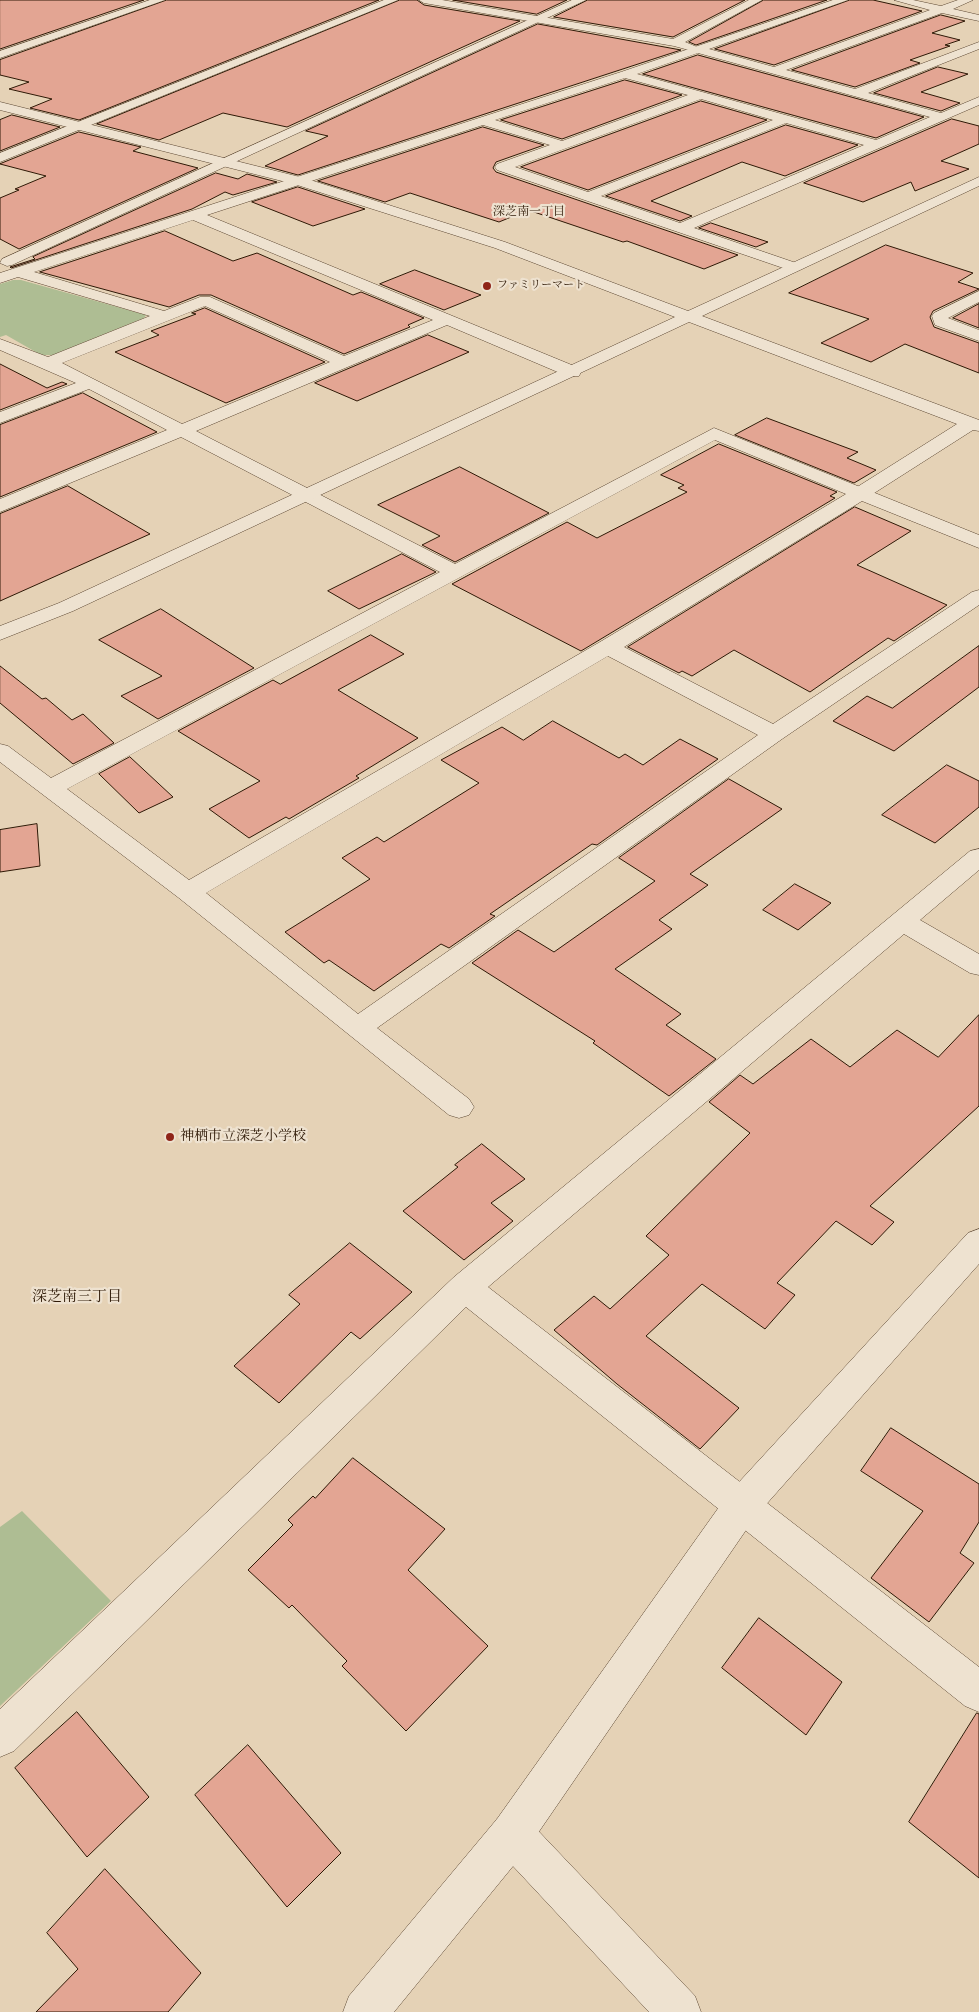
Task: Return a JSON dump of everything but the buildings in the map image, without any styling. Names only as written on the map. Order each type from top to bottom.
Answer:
[{"type":"street","points":[[0,55],[160,0]]},
{"type":"street","points":[[0,158],[393,0]]},
{"type":"street","points":[[424,0],[675,43],[943,116]]},
{"type":"street","points":[[0,265],[581,0]]},
{"type":"street","points":[[675,43],[757,0]]},
{"type":"street","points":[[0,278],[21,273],[484,121],[843,0]]},
{"type":"street","points":[[899,0],[979,18]]},
{"type":"street","points":[[773,71],[968,0]]},
{"type":"street","points":[[856,93],[979,45]]},
{"type":"street","points":[[625,74],[878,144]]},
{"type":"street","points":[[701,96],[502,167],[794,267]]},
{"type":"street","points":[[680,228],[979,102]]},
{"type":"street","points":[[0,106],[299,181],[500,245],[976,422]]},
{"type":"street","points":[[587,197],[786,119]]},
{"type":"street","points":[[484,121],[562,145]]},
{"type":"street","points":[[0,634],[66,607],[979,181]]},
{"type":"street","points":[[194,215],[573,372]]},
{"type":"street","points":[[21,273],[165,316]]},
{"type":"street","points":[[979,296],[940,316],[941,322],[979,336]]},
{"type":"street","points":[[48,363],[205,300],[345,363]]},
{"type":"street","points":[[0,506],[448,319]]},
{"type":"street","points":[[0,344],[48,363],[90,383],[454,571]]},
{"type":"street","points":[[0,418],[90,383]]},
{"type":"street","points":[[188,892],[608,647],[976,422]]},
{"type":"street","points":[[49,789],[454,571],[714,434],[979,542]]},
{"type":"street","points":[[357,1028],[774,734],[979,596]]},
{"type":"street","points":[[608,647],[774,734]]},
{"type":"street","points":[[0,751],[188,892],[357,1028],[459,1107]]},
{"type":"street","points":[[0,1737],[465,1287],[979,857]]},
{"type":"street","points":[[902,921],[979,966]]},
{"type":"street","points":[[365,2012],[512,1834],[742,1505],[979,1242]]},
{"type":"street","points":[[465,1287],[979,1692]]},
{"type":"street","points":[[512,1834],[680,2012]]},
{"type":"green space","points":[[21,280],[146,315],[144,318],[53,355],[41,355],[6,335],[0,337],[0,284]]},
{"type":"green space","points":[[22,1511],[111,1601],[0,1706],[0,1527]]},
{"type":"place","name":"ファミリーマート","points":[[487,286]]},
{"type":"place","name":"神栖市立深芝小学校","points":[[170,1137]]},
{"type":"district","name":"深芝南一丁目","points":[[529,213]]},
{"type":"district","name":"深芝南三丁目","points":[[77,1298]]}]
